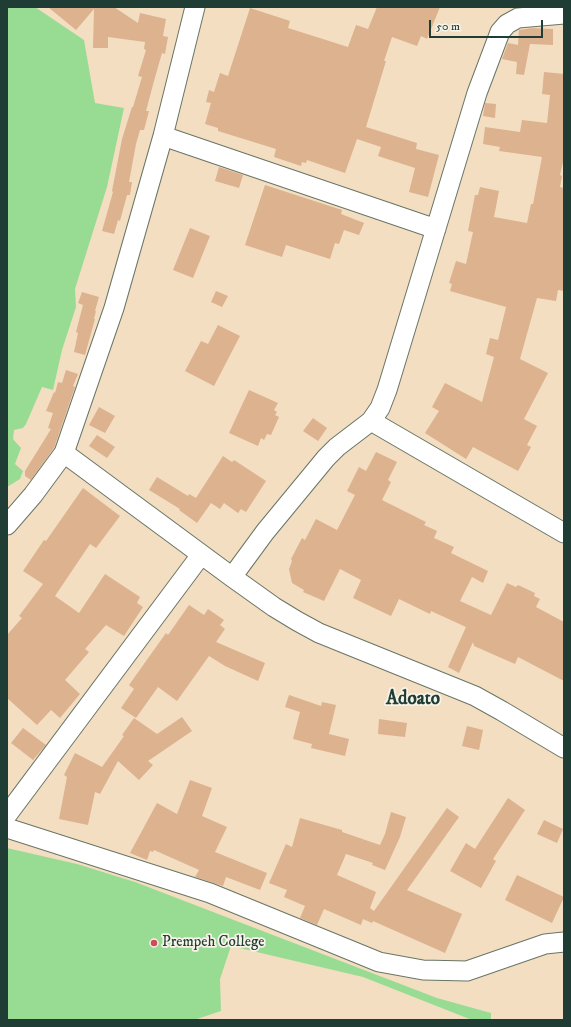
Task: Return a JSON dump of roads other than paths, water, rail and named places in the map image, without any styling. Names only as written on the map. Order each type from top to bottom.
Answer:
[{"type":"street","points":[[7,525],[33,495],[64,452],[114,308],[163,136],[195,7]]},
{"type":"street","points":[[232,577],[265,532],[326,458],[337,446],[371,421],[380,408],[387,390],[478,93],[500,32],[507,24],[518,18],[564,14]]},
{"type":"street","points":[[163,136],[436,229]]},
{"type":"street","points":[[371,421],[564,533]]},
{"type":"street","points":[[64,452],[274,607],[319,633],[475,696],[564,748]]},
{"type":"street","points":[[7,815],[201,554]]},
{"type":"street","points":[[7,828],[210,893],[379,962],[423,970],[467,971],[545,944],[564,942]]},
{"type":"place","name":"Prempeh College","points":[[154,943]]},
{"type":"district","name":"Adoato","points":[[413,700]]}]
